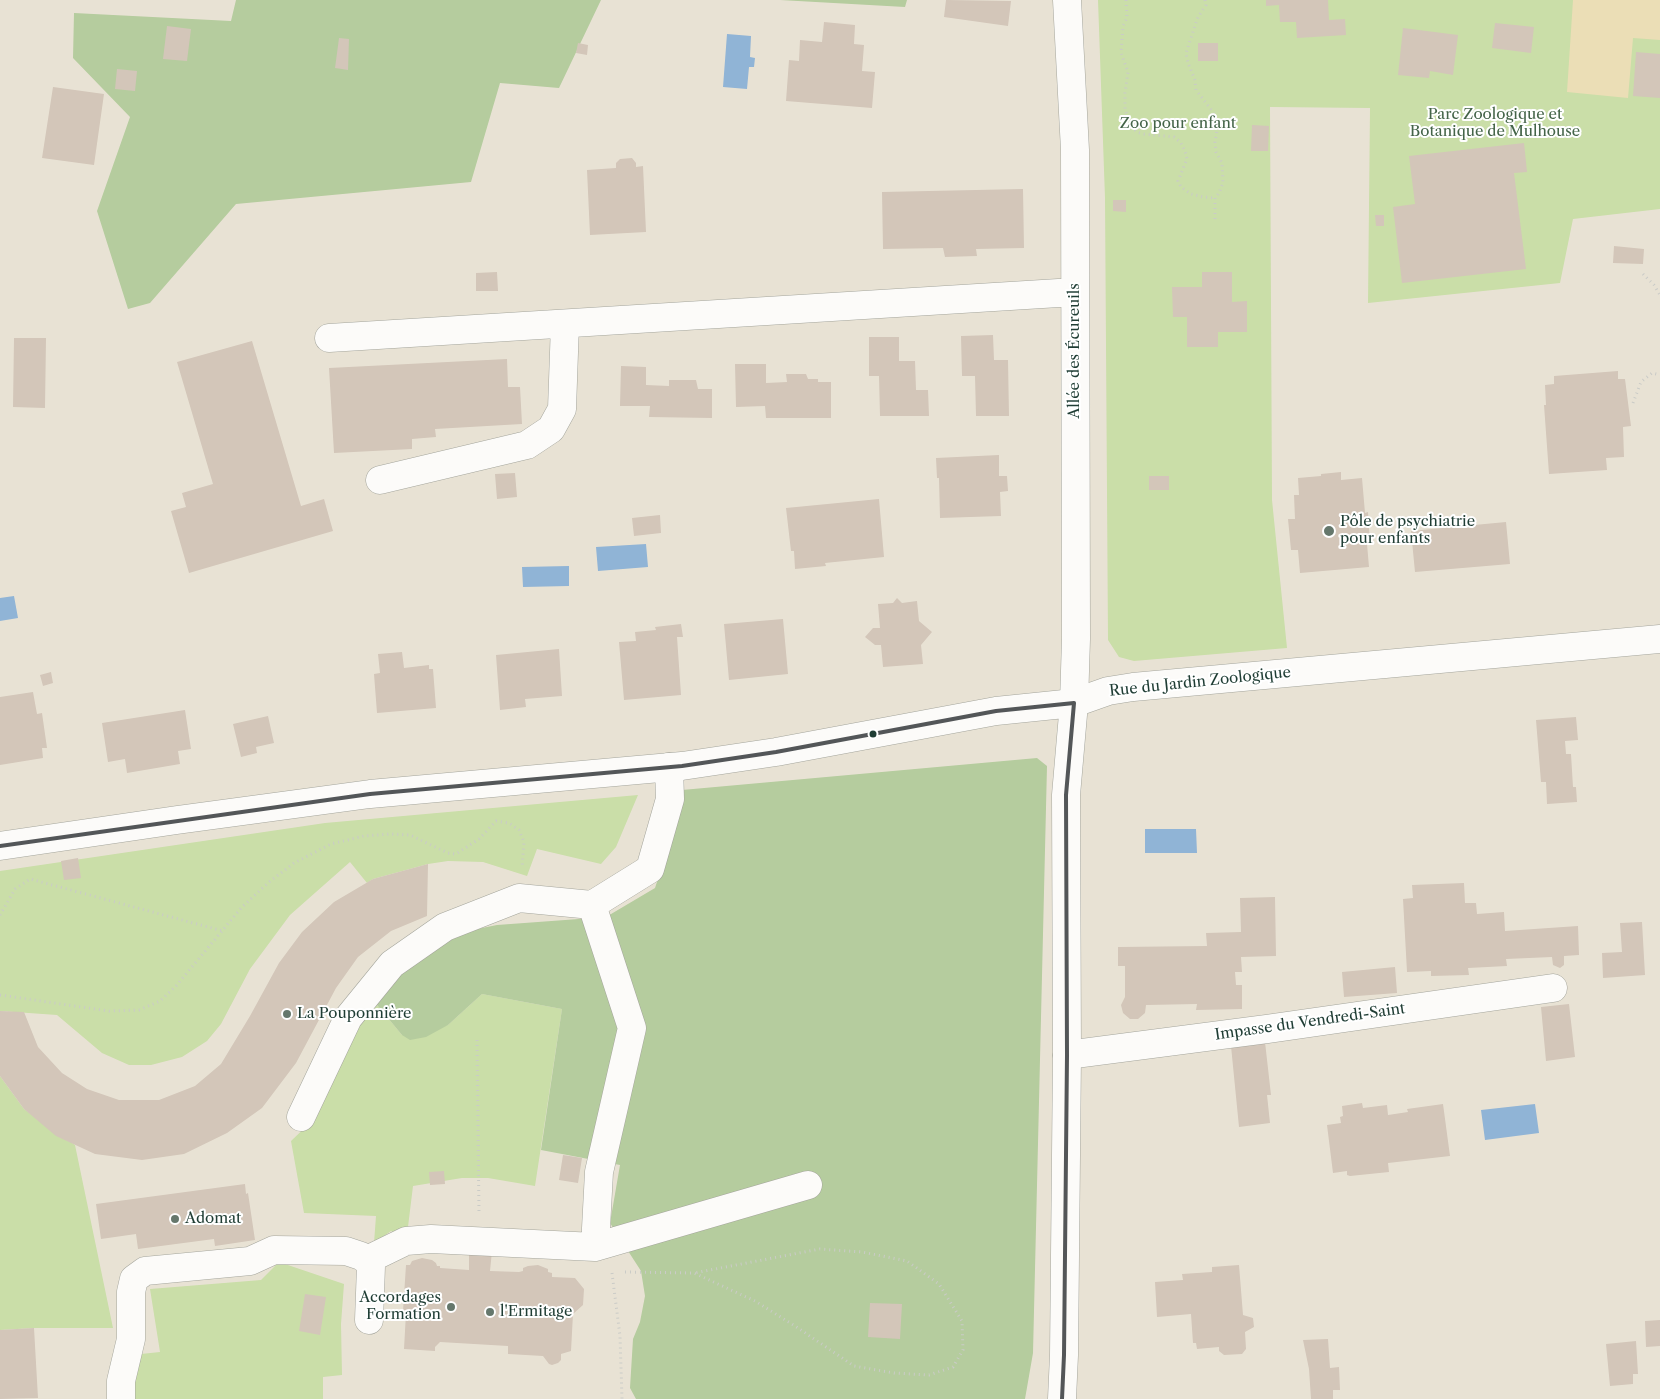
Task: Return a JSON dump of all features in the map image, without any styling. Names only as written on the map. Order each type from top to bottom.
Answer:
[{"type":"main road","name":"Allée des Écureuils","points":[[1062,1399],[1067,1055],[1066,794],[1074,703],[1076,639],[1075,150],[1067,0]]},
{"type":"main road","points":[[329,338],[1075,292]]},
{"type":"main road","points":[[380,480],[526,445],[551,429],[562,409],[565,324]]},
{"type":"main road","name":"Rue du Jardin Zoologique","points":[[0,846],[370,794],[669,767],[776,752],[996,711],[1074,703],[1108,691],[1133,686],[1660,639]]},
{"type":"main road","points":[[302,1117],[348,1018],[392,964],[445,927],[519,898],[592,905],[650,868],[670,799],[669,767]]},
{"type":"main road","points":[[592,905],[632,1028],[599,1172],[595,1247]]},
{"type":"main road","name":"Impasse du Vendredi-Saint","points":[[1067,1055],[1267,1029],[1553,988]]},
{"type":"main road","points":[[367,1260],[406,1241],[431,1239],[595,1247],[808,1185]]},
{"type":"main road","points":[[122,1399],[121,1381],[131,1339],[131,1292],[134,1279],[145,1271],[250,1261],[274,1250],[346,1251],[361,1256],[371,1266],[369,1320]]},
{"type":"path","points":[[1126,0],[1127,18],[1123,26],[1122,53],[1128,72],[1125,110],[1132,127],[1137,132],[1143,134],[1174,136],[1186,151],[1187,159],[1178,182],[1180,187],[1191,194],[1214,198],[1219,194],[1223,182],[1222,163],[1216,152],[1215,142],[1218,124],[1213,112],[1196,90],[1195,80],[1186,53],[1198,17],[1206,5],[1205,0]]},
{"type":"path","points":[[1214,198],[1215,221]]},
{"type":"path","points":[[1643,274],[1654,285],[1660,295]]},
{"type":"path","points":[[1633,403],[1641,382],[1652,373],[1659,374]]},
{"type":"path","points":[[0,995],[110,1011],[140,1010],[160,1001],[242,907],[294,862],[330,844],[364,836],[410,835],[448,853],[456,854],[479,839],[496,821],[509,823],[518,830],[524,842],[519,898]]},
{"type":"path","points":[[0,915],[16,889],[30,879],[223,931]]},
{"type":"path","points":[[477,1040],[479,1242]]},
{"type":"path","points":[[622,1399],[620,1336],[612,1272],[694,1273],[820,1249],[862,1252],[908,1261],[939,1284],[962,1321],[964,1350],[953,1367],[929,1375],[894,1373],[854,1366],[755,1301],[694,1273]]},
{"type":"green space","points":[[236,0],[601,0],[559,88],[500,83],[471,182],[236,204],[150,303],[128,309],[97,211],[130,117],[73,58],[74,13],[231,21]]},
{"type":"green space","points":[[780,0],[907,0],[905,7]]},
{"type":"green space","name":"Parc Zoologique et Botanique de Mulhouse","points":[[1098,0],[1660,0],[1660,209],[1573,219],[1560,283],[1368,303],[1370,108],[1270,107],[1272,500],[1287,648],[1134,661],[1119,657],[1108,640],[1105,198]]},
{"type":"green space","points":[[1037,758],[1047,766],[1033,1353],[1025,1399],[636,1399],[630,1388],[633,1339],[640,1322],[645,1296],[641,1271],[610,1223],[620,1165],[541,1150],[562,1009],[482,994],[448,1025],[426,1037],[410,1040],[402,1035],[373,1000],[387,982],[437,944],[467,931],[497,925],[606,917],[655,888],[672,836],[682,790]]},
{"type":"green space","points":[[638,795],[616,847],[601,864],[537,849],[527,876],[483,862],[448,861],[428,864],[373,879],[367,883],[350,862],[290,915],[250,969],[221,1024],[207,1041],[182,1057],[151,1065],[129,1065],[102,1053],[57,1015],[0,1011],[0,871],[325,823]]},
{"type":"green space","points":[[482,994],[562,1009],[535,1186],[488,1178],[462,1178],[413,1186],[407,1235],[401,1237],[391,1231],[374,1243],[376,1216],[304,1213],[291,1141],[315,1118],[326,1091],[373,1000],[402,1035],[448,1025]]},
{"type":"green space","points":[[0,1076],[24,1109],[75,1145],[113,1328],[0,1330]]},
{"type":"green space","points":[[279,1262],[344,1284],[341,1324],[342,1375],[323,1377],[323,1399],[134,1399],[134,1376],[141,1354],[160,1352],[150,1289],[261,1280]]},
{"type":"sand","points":[[1573,0],[1660,0],[1660,40],[1633,38],[1628,98],[1567,92]]},
{"type":"water","points":[[727,34],[751,36],[750,57],[755,58],[754,67],[749,67],[747,89],[723,87]]},
{"type":"water","points":[[646,544],[648,567],[598,571],[596,547]]},
{"type":"water","points":[[569,566],[569,586],[523,587],[522,567]]},
{"type":"water","points":[[14,596],[18,618],[0,621],[0,598]]},
{"type":"water","points":[[1145,829],[1196,829],[1197,853],[1145,853]]},
{"type":"water","points":[[1535,1104],[1539,1133],[1485,1140],[1481,1110]]},
{"type":"building","points":[[946,0],[1011,1],[1008,26],[944,17]]},
{"type":"building","points":[[1266,0],[1328,0],[1329,20],[1345,19],[1346,35],[1297,38],[1296,22],[1280,22],[1279,5],[1266,6]]},
{"type":"building","points":[[824,22],[855,25],[854,44],[864,45],[862,71],[875,72],[872,108],[786,101],[789,60],[799,61],[800,40],[822,42]]},
{"type":"building","points":[[1495,23],[1534,27],[1531,53],[1492,48]]},
{"type":"building","points":[[167,26],[191,29],[187,61],[163,59]]},
{"type":"building","points":[[1403,28],[1458,35],[1453,75],[1430,71],[1429,78],[1398,75]]},
{"type":"building","points":[[339,38],[349,39],[348,70],[335,68]]},
{"type":"building","points":[[578,43],[588,45],[587,55],[576,53]]},
{"type":"building","points":[[1198,43],[1218,43],[1218,61],[1198,61]]},
{"type":"building","points":[[1636,52],[1660,54],[1660,98],[1633,96]]},
{"type":"building","points":[[117,69],[137,71],[135,91],[115,89]]},
{"type":"building","points":[[53,87],[104,94],[94,165],[42,158]]},
{"type":"building","points":[[1252,125],[1269,126],[1268,151],[1251,151]]},
{"type":"building","points":[[1524,143],[1527,172],[1514,173],[1526,269],[1402,283],[1393,207],[1415,204],[1409,156]]},
{"type":"building","points":[[632,158],[636,163],[636,167],[643,166],[646,232],[590,235],[587,170],[616,168],[616,163],[620,159]]},
{"type":"building","points":[[1023,189],[1024,248],[976,249],[977,256],[945,257],[943,248],[883,249],[882,192]]},
{"type":"building","points":[[1113,200],[1126,200],[1126,212],[1113,211]]},
{"type":"building","points":[[1375,215],[1384,215],[1384,226],[1376,226]]},
{"type":"building","points":[[1614,246],[1644,249],[1643,264],[1613,263]]},
{"type":"building","points":[[497,272],[498,291],[476,291],[476,273]]},
{"type":"building","points":[[1202,272],[1232,272],[1232,302],[1247,301],[1247,332],[1218,332],[1218,347],[1187,347],[1187,317],[1173,317],[1172,287],[1202,287]]},
{"type":"building","points":[[993,335],[994,360],[1008,360],[1009,416],[976,416],[975,376],[962,376],[961,336]]},
{"type":"building","points":[[869,337],[899,337],[899,361],[915,361],[916,390],[928,390],[929,416],[880,416],[879,376],[869,376]]},
{"type":"building","points":[[14,338],[46,338],[45,408],[13,407]]},
{"type":"building","points":[[252,341],[301,506],[324,499],[333,531],[189,573],[171,511],[186,507],[182,493],[213,484],[177,362]]},
{"type":"building","points":[[507,359],[508,387],[520,387],[522,424],[435,429],[436,437],[412,439],[412,449],[334,453],[329,368]]},
{"type":"building","points":[[735,364],[766,364],[766,383],[787,382],[786,374],[806,374],[808,379],[818,379],[818,382],[831,382],[831,418],[766,418],[765,406],[736,407]]},
{"type":"building","points":[[621,366],[646,367],[646,385],[669,386],[669,380],[696,380],[698,389],[712,389],[712,418],[649,417],[650,406],[620,406]]},
{"type":"building","points":[[1618,371],[1618,379],[1625,379],[1631,426],[1623,427],[1624,457],[1606,458],[1607,470],[1549,474],[1544,405],[1546,405],[1545,385],[1554,384],[1554,376]]},
{"type":"building","points":[[999,455],[999,476],[1007,476],[1008,491],[1000,492],[1001,516],[940,518],[939,478],[937,478],[936,458]]},
{"type":"building","name":"Pôle de psychiatrie pour enfants","points":[[1341,472],[1341,480],[1362,478],[1365,513],[1368,512],[1370,543],[1367,544],[1369,567],[1300,573],[1298,550],[1291,550],[1288,519],[1295,519],[1294,495],[1299,495],[1298,478]]},
{"type":"building","points":[[515,473],[517,497],[497,499],[495,474]]},
{"type":"building","points":[[1149,476],[1169,476],[1169,490],[1149,490]]},
{"type":"building","points":[[879,499],[884,557],[825,563],[826,566],[795,569],[794,551],[791,551],[786,508]]},
{"type":"building","points":[[660,515],[661,533],[634,536],[632,518]]},
{"type":"building","points":[[1506,522],[1510,564],[1415,572],[1411,531]]},
{"type":"building","points":[[897,598],[902,603],[917,601],[919,621],[932,632],[921,645],[923,664],[883,667],[881,645],[875,645],[865,637],[873,628],[880,628],[878,604],[893,603]]},
{"type":"building","points":[[783,619],[788,674],[729,680],[724,624]]},
{"type":"building","points":[[681,624],[683,637],[677,637],[681,695],[624,700],[619,642],[636,641],[635,632],[656,630],[655,627]]},
{"type":"building","points":[[559,649],[562,696],[525,699],[526,707],[500,710],[496,655]]},
{"type":"building","points":[[402,652],[404,668],[429,665],[429,669],[433,669],[436,708],[377,713],[374,674],[380,673],[378,654]]},
{"type":"building","points":[[51,672],[53,683],[43,686],[40,675]]},
{"type":"building","points":[[33,692],[37,714],[42,713],[47,748],[42,748],[43,758],[0,765],[0,697]]},
{"type":"building","points":[[185,710],[191,749],[178,751],[180,764],[127,773],[125,759],[108,762],[102,723]]},
{"type":"building","points":[[268,716],[274,743],[256,747],[257,753],[241,757],[233,724]]},
{"type":"building","points":[[1576,717],[1578,740],[1565,741],[1566,754],[1571,754],[1573,787],[1576,787],[1577,802],[1547,804],[1546,782],[1541,782],[1536,720]]},
{"type":"building","points":[[78,858],[81,878],[64,880],[61,861]]},
{"type":"building","name":"La Pouponnière","points":[[428,864],[427,916],[391,931],[358,957],[336,988],[296,1063],[262,1108],[227,1133],[184,1154],[142,1160],[95,1154],[56,1136],[24,1109],[0,1076],[0,1011],[24,1012],[38,1047],[62,1073],[87,1089],[119,1100],[159,1100],[195,1086],[221,1064],[279,963],[302,932],[334,902],[373,879]]},
{"type":"building","points":[[1464,883],[1465,903],[1476,903],[1477,914],[1504,912],[1505,931],[1578,926],[1579,955],[1564,956],[1564,965],[1560,968],[1553,965],[1552,957],[1506,959],[1507,966],[1468,968],[1469,975],[1431,976],[1431,971],[1407,972],[1403,899],[1413,898],[1412,885]]},
{"type":"building","points":[[1275,897],[1276,956],[1241,957],[1242,972],[1235,972],[1236,985],[1242,985],[1242,1009],[1196,1010],[1197,1004],[1146,1005],[1145,1013],[1138,1019],[1130,1019],[1123,1013],[1121,1005],[1125,997],[1125,966],[1118,966],[1118,947],[1207,946],[1206,933],[1241,932],[1240,898]]},
{"type":"building","points":[[1642,922],[1645,975],[1603,978],[1602,953],[1622,952],[1620,923]]},
{"type":"building","points":[[1395,967],[1397,993],[1344,997],[1342,972]]},
{"type":"building","points":[[1569,1004],[1575,1057],[1546,1061],[1541,1007]]},
{"type":"building","points":[[1265,1042],[1271,1095],[1267,1095],[1270,1123],[1239,1127],[1231,1046]]},
{"type":"building","points":[[1362,1103],[1363,1108],[1387,1105],[1388,1115],[1408,1112],[1407,1109],[1443,1104],[1450,1156],[1388,1163],[1389,1172],[1350,1176],[1347,1175],[1347,1171],[1333,1173],[1327,1125],[1341,1123],[1340,1117],[1343,1116],[1342,1106]]},
{"type":"building","points":[[563,1155],[582,1158],[578,1183],[559,1180]]},
{"type":"building","points":[[444,1171],[445,1184],[430,1185],[429,1172]]},
{"type":"building","name":"Adomat","points":[[245,1184],[255,1240],[215,1246],[214,1239],[138,1249],[136,1234],[101,1239],[96,1204]]},
{"type":"building","name":"l'Ermitage","points":[[469,1249],[492,1251],[490,1271],[519,1272],[528,1266],[538,1265],[548,1269],[548,1272],[552,1273],[552,1277],[575,1278],[584,1289],[583,1305],[573,1314],[571,1351],[561,1354],[561,1360],[558,1363],[549,1364],[543,1356],[508,1354],[508,1346],[440,1342],[435,1347],[435,1351],[404,1349],[406,1313],[403,1311],[406,1265],[410,1265],[412,1261],[422,1258],[432,1260],[440,1268],[469,1270]]},
{"type":"building","points":[[1239,1265],[1243,1315],[1253,1318],[1254,1327],[1245,1332],[1246,1349],[1242,1354],[1224,1355],[1219,1351],[1219,1347],[1197,1349],[1196,1343],[1193,1343],[1191,1314],[1157,1317],[1155,1282],[1183,1280],[1182,1274],[1212,1272],[1212,1267]]},
{"type":"building","points":[[305,1294],[326,1297],[320,1335],[299,1331]]},
{"type":"building","points":[[870,1303],[902,1304],[900,1339],[868,1337]]},
{"type":"building","points":[[1660,1320],[1660,1346],[1646,1347],[1645,1321]]},
{"type":"building","points":[[34,1328],[38,1398],[0,1399],[0,1330]]},
{"type":"building","points":[[1328,1339],[1330,1368],[1339,1367],[1340,1390],[1333,1390],[1333,1399],[1311,1399],[1309,1369],[1303,1340]]},
{"type":"building","points":[[1636,1341],[1638,1374],[1633,1374],[1633,1384],[1610,1386],[1606,1344]]},
{"type":"transit line","points":[[0,846],[370,794],[682,766],[776,752],[996,711],[1074,703]]},
{"type":"transit line","points":[[1062,1399],[1067,1055],[1066,795],[1074,703]]},
{"type":"place","name":"Pôle de psychiatrie pour enfants","points":[[1329,531]]},
{"type":"place","name":"La Pouponnière","points":[[287,1014]]},
{"type":"place","name":"Adomat","points":[[175,1219]]},
{"type":"place","name":"Accordages Formation","points":[[451,1307]]},
{"type":"place","name":"l'Ermitage","points":[[490,1312]]},
{"type":"park label","name":"Zoo pour enfant","points":[[1178,124]]}]
